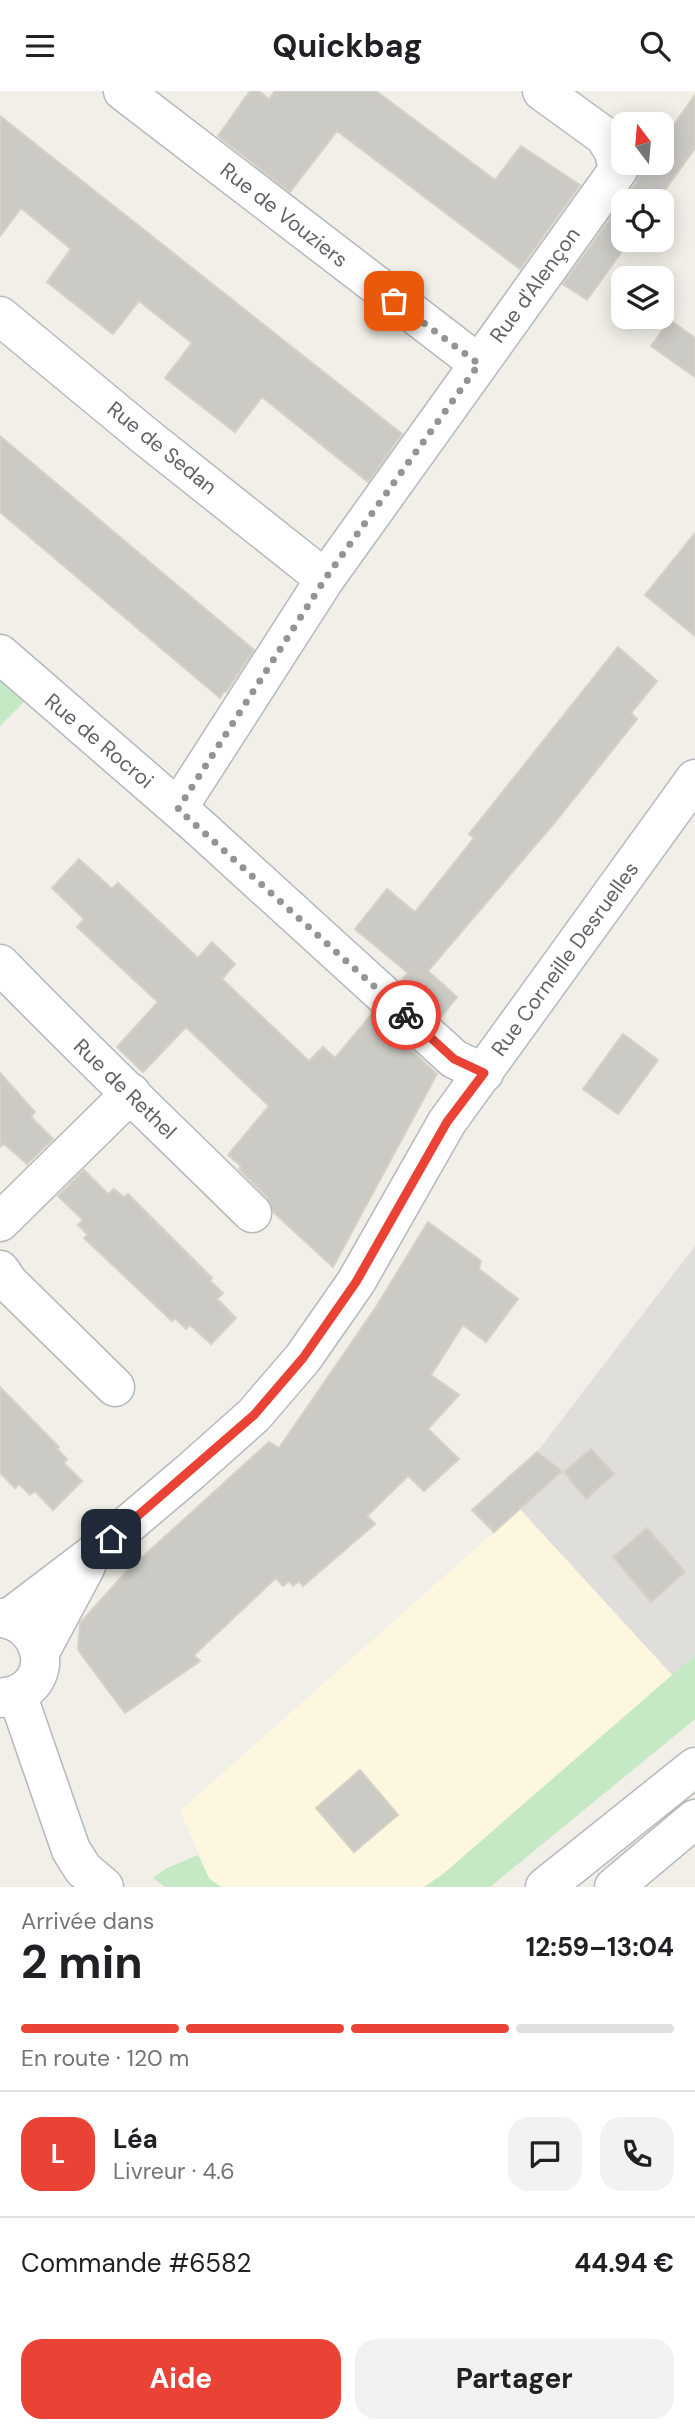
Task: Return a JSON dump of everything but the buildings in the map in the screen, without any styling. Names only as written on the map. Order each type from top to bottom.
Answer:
[{"type":"street","name":"Rue de Vouziers","points":[[123,91],[479,364]]},
{"type":"street","name":"Rue d'Alençon","points":[[178,809],[325,579],[618,170],[614,152],[604,136],[542,91]]},
{"type":"street","name":"Rue de Sedan","points":[[0,316],[325,579]]},
{"type":"street","name":"Rue de Rocroi","points":[[0,654],[178,809],[454,1059],[484,1073]]},
{"type":"street","name":"Rue Corneille Desruelles","points":[[4,1618],[92,1555],[190,1472],[254,1415],[303,1358],[356,1282],[447,1122],[695,779]]},
{"type":"street","name":"Rue de Rethel","points":[[0,964],[78,1045],[131,1093],[252,1213]]},
{"type":"street","points":[[0,1222],[131,1093]]},
{"type":"street","points":[[0,1270],[9,1283],[115,1387]]},
{"type":"street","name":"Rue Corneille Desruelles","points":[[8,1696],[27,1687],[35,1677],[40,1665],[40,1652],[92,1555]]},
{"type":"street","points":[[4,1618],[23,1625],[34,1637],[40,1652]]},
{"type":"street","points":[[8,1696],[72,1850],[83,1868],[104,1887]]},
{"type":"street","points":[[545,1887],[695,1766]]},
{"type":"street","points":[[614,1887],[695,1819]]},
{"type":"shaded area","points":[[695,1246],[695,1655],[673,1676],[520,1509],[562,1471],[537,1452]]},
{"type":"shaded area","points":[[520,1509],[673,1676],[443,1874],[424,1887],[221,1887],[209,1878],[180,1811]]},
{"type":"green space","points":[[0,679],[24,702],[0,726]]},
{"type":"green space","points":[[695,1655],[695,1719],[490,1887],[424,1887],[443,1874]]},
{"type":"green space","points":[[198,1855],[209,1878],[221,1887],[165,1887],[153,1878],[167,1868]]},
{"type":"way so far","points":[[394,301],[479,364],[325,579],[178,809],[406,1015]]},
{"type":"route","points":[[111,1539],[254,1415],[303,1358],[356,1282],[447,1122],[484,1073],[454,1059],[406,1015]]}]
